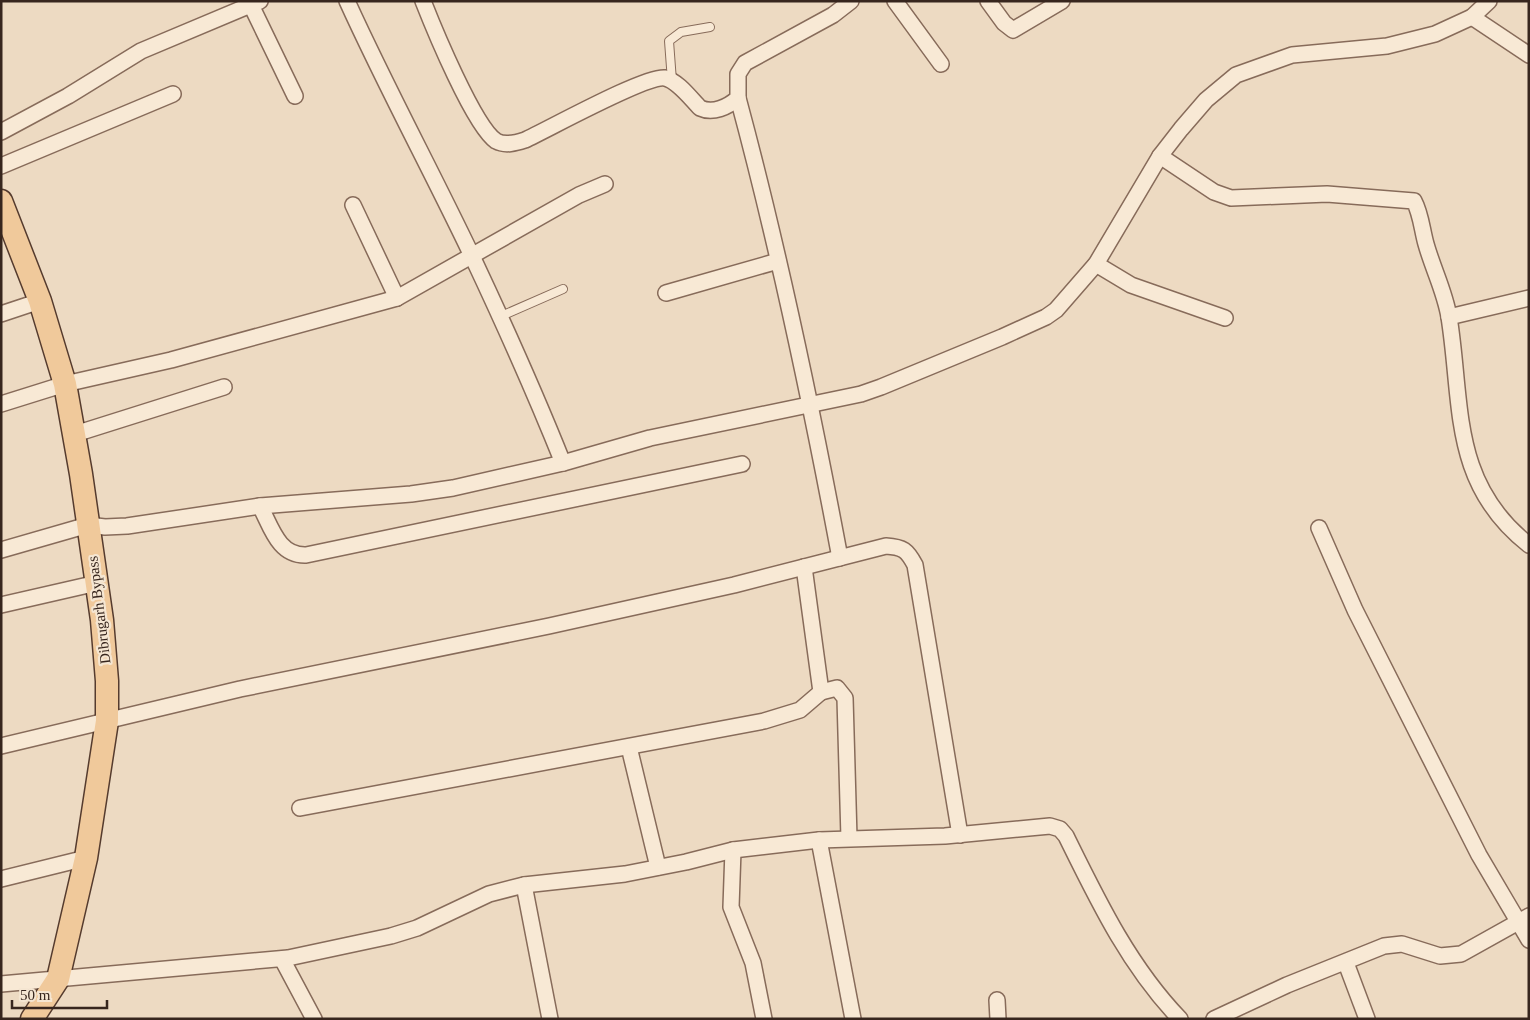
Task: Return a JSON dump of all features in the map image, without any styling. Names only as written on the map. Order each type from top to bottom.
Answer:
[{"type":"main road","name":"Dibrugarh Bypass","points":[[3,208],[40,301],[65,384],[105,646],[107,721],[86,858],[58,979],[32,1019]]},
{"type":"street","points":[[346,1],[472,256],[531,384],[563,463]]},
{"type":"street","points":[[423,1],[466,97],[484,128],[497,141],[513,144],[526,140],[637,86],[661,78],[672,81],[705,110],[720,109],[738,98]]},
{"type":"street","points":[[894,1],[941,64]]},
{"type":"street","points":[[988,1],[1004,23],[1013,30],[1062,1]]},
{"type":"street","points":[[1,550],[88,525],[105,527],[127,526],[260,506],[430,492],[563,463],[650,438],[861,394],[881,387],[1046,317],[1064,302],[1096,264],[1160,156],[1206,100],[1236,75],[1292,55],[1387,46],[1434,34],[1472,17],[1489,1]]},
{"type":"street","points":[[1,132],[68,96],[140,51],[256,3],[295,96]]},
{"type":"street","points":[[840,558],[812,404],[738,98],[738,74],[745,63],[845,3]]},
{"type":"street","points":[[1472,17],[1529,55]]},
{"type":"street","points":[[1,166],[173,94]]},
{"type":"street","points":[[1160,156],[1214,192],[1231,198],[1327,194],[1414,200],[1449,317],[1463,437],[1471,468],[1482,492],[1498,516],[1529,545]]},
{"type":"street","points":[[1,404],[65,384],[171,360],[397,298],[579,194],[605,184]]},
{"type":"street","points":[[353,205],[397,298]]},
{"type":"street","points":[[666,293],[778,261]]},
{"type":"street","points":[[1096,264],[1131,285],[1225,318]]},
{"type":"street","points":[[1449,317],[1529,298]]},
{"type":"street","points":[[1,314],[40,301]]},
{"type":"street","points":[[74,434],[224,388]]},
{"type":"street","points":[[260,506],[280,545],[297,555],[742,464]]},
{"type":"street","points":[[1319,528],[1355,610],[1480,855],[1523,920],[1529,940]]},
{"type":"street","points":[[1,746],[240,689],[549,626],[886,546],[900,547],[908,552],[915,564],[960,835]]},
{"type":"street","points":[[804,567],[821,692]]},
{"type":"street","points":[[1,606],[97,584]]},
{"type":"street","points":[[300,808],[629,747],[792,714],[806,706],[821,692],[838,688],[845,698],[849,838]]},
{"type":"street","points":[[629,747],[658,867]]},
{"type":"street","points":[[1,984],[100,977],[282,959],[391,936],[417,928],[488,894],[524,885],[625,874],[733,850],[819,840],[960,835],[1040,826],[1060,830],[1066,836],[1116,933],[1162,999],[1180,1019]]},
{"type":"street","points":[[819,840],[852,1019]]},
{"type":"street","points":[[733,850],[731,907],[753,963],[764,1019]]},
{"type":"street","points":[[1,879],[86,858]]},
{"type":"street","points":[[524,885],[550,1019]]},
{"type":"street","points":[[1214,1019],[1286,985],[1395,944],[1402,944],[1440,956],[1461,954],[1523,920]]},
{"type":"street","points":[[282,959],[314,1019]]},
{"type":"street","points":[[1346,963],[1367,1019]]},
{"type":"street","points":[[997,1000],[998,1019]]},
{"type":"lane","points":[[672,81],[669,41],[681,32],[710,27]]},
{"type":"lane","points":[[499,317],[562,289]]}]
